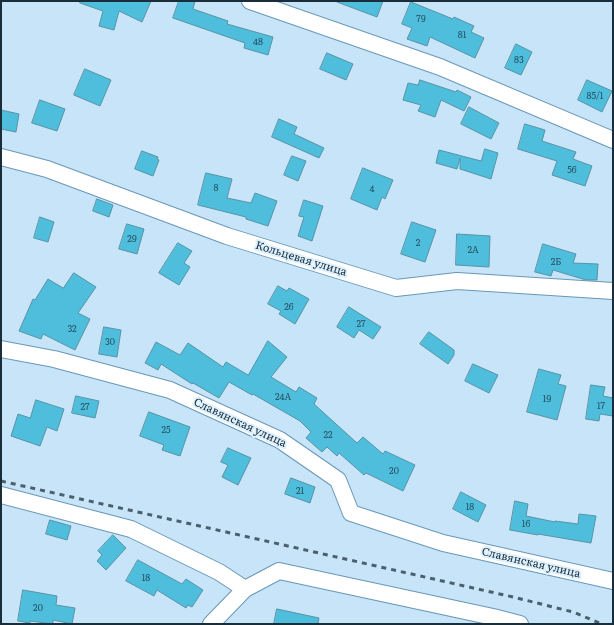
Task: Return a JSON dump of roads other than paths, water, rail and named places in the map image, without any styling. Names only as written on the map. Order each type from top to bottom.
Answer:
[{"type":"street","points":[[250,1],[440,67],[613,140]]},
{"type":"street","name":"Кольцевая улица","points":[[1,156],[47,170],[227,236],[396,288],[457,281],[613,291]]},
{"type":"street","name":"Славянская улица","points":[[1,348],[54,359],[170,390],[280,440],[338,480],[351,513],[443,543],[613,581]]},
{"type":"street","points":[[1,495],[131,529],[219,572],[245,589]]},
{"type":"street","points":[[211,624],[245,589],[279,571],[485,615],[520,624]]},
{"type":"railway","points":[[1,481],[513,597],[573,612],[602,624]]}]
